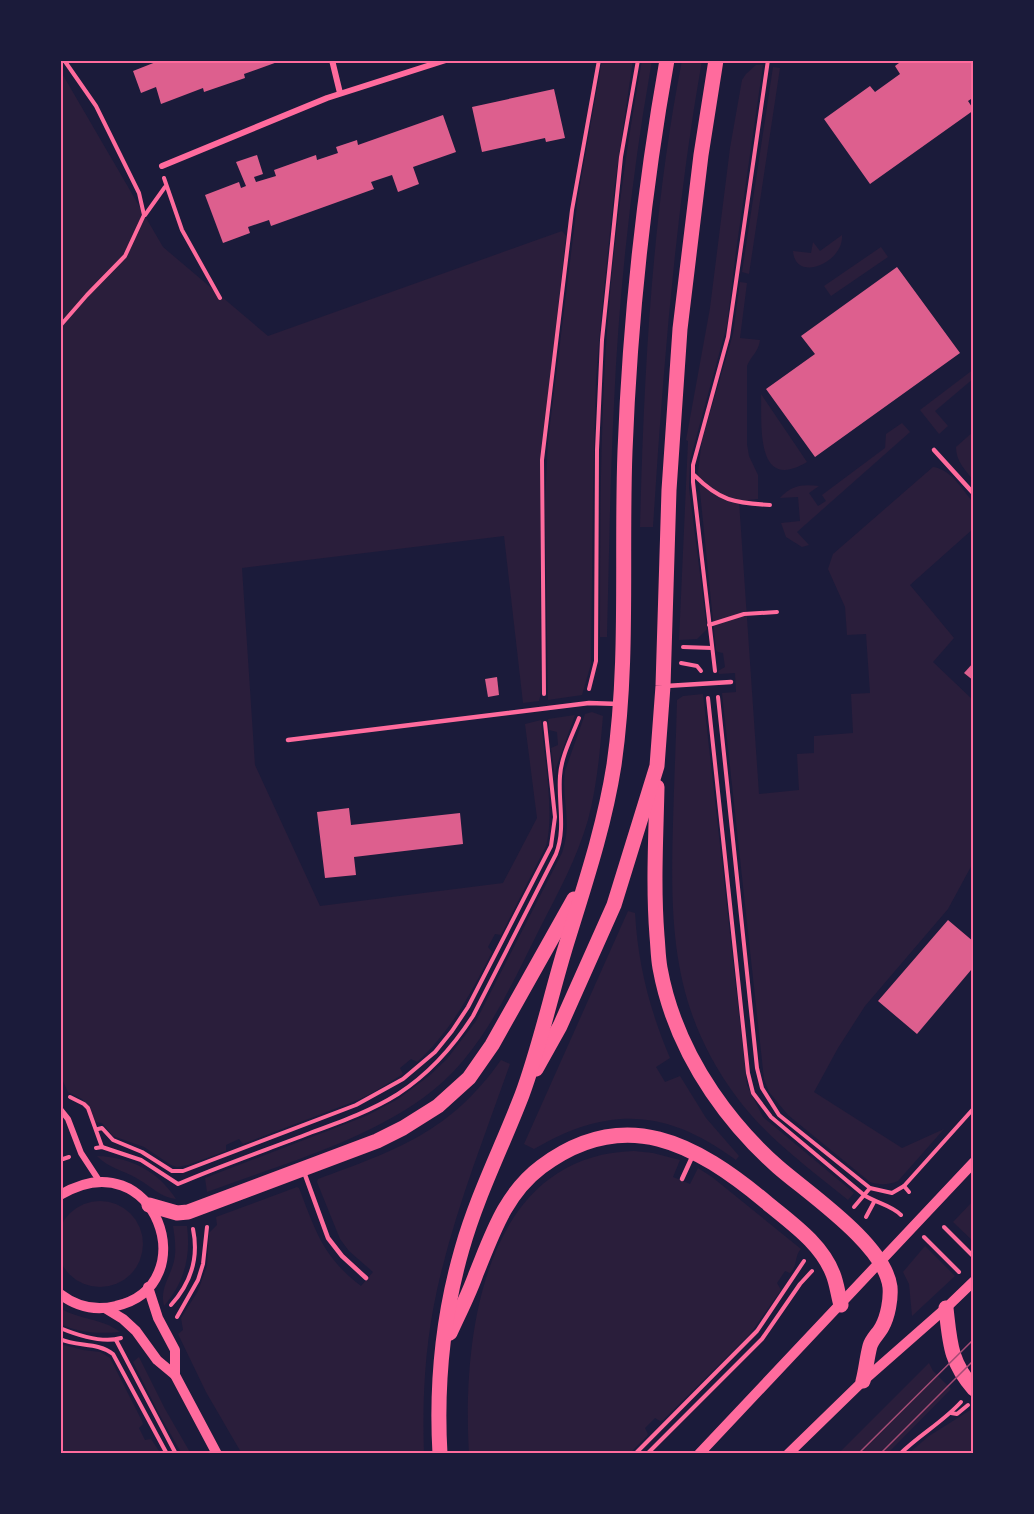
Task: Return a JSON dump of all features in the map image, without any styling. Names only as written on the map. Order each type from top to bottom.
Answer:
[{"type":"main road","points":[[523,1093],[604,819],[614,763],[623,645],[625,450],[632,336],[644,216],[667,60]]},
{"type":"main road","points":[[716,60],[700,166],[681,329],[669,490],[663,686],[657,766],[655,903],[659,966],[678,1029],[706,1082],[729,1116],[778,1167],[843,1219],[881,1262],[890,1286],[889,1308],[883,1325],[871,1343],[863,1381]]},
{"type":"main road","points":[[440,1454],[441,1352],[462,1248],[490,1171],[523,1093],[560,1026],[614,905],[657,766]]},
{"type":"main road","points":[[149,1205],[177,1213],[188,1212],[376,1141],[404,1128],[438,1106],[469,1078],[492,1045],[587,875]]},
{"type":"main road","points":[[441,1352],[503,1210],[519,1187],[541,1167],[565,1152],[594,1140],[627,1135],[677,1143],[720,1166],[745,1185],[817,1246],[833,1275],[841,1305]]},
{"type":"main road","points":[[946,1308],[954,1359],[969,1397]]},
{"type":"street","points":[[332,60],[340,93]]},
{"type":"street","points":[[162,166],[340,93],[446,60]]},
{"type":"street","points":[[60,1109],[68,1119],[81,1153],[100,1182]]},
{"type":"street","points":[[699,1454],[974,1162]]},
{"type":"street","points":[[60,1193],[85,1184],[100,1182],[111,1182],[125,1187],[138,1194],[158,1218],[163,1232],[164,1248],[161,1263],[148,1287],[123,1304],[105,1308],[90,1308],[75,1303],[60,1294]]},
{"type":"street","points":[[788,1454],[863,1381],[974,1281]]},
{"type":"street","points":[[148,1287],[158,1318],[175,1350],[175,1375]]},
{"type":"street","points":[[105,1308],[123,1319],[136,1331],[157,1360],[175,1375],[217,1454]]},
{"type":"lane","points":[[934,450],[974,494]]},
{"type":"lane","points":[[663,686],[731,682]]},
{"type":"lane","points":[[288,740],[584,704],[620,704]]},
{"type":"lane","points":[[682,1179],[694,1151]]},
{"type":"lane","points":[[303,1169],[328,1238],[342,1256],[366,1278]]},
{"type":"path","points":[[64,60],[96,106],[140,193],[144,215]]},
{"type":"path","points":[[98,1129],[102,1128],[113,1140],[142,1152],[172,1171],[193,1170],[321,1120],[384,1092],[419,1067],[452,1031],[468,1007],[550,846],[555,817],[544,710],[542,460],[572,210],[599,60]]},
{"type":"path","points":[[90,1149],[102,1147],[141,1160],[178,1184],[353,1117],[397,1094],[435,1063],[460,1036],[473,1016],[556,854],[561,842],[562,827],[560,773],[597,661],[597,450],[602,340],[621,157],[638,60]]},
{"type":"path","points":[[768,60],[730,327],[697,448],[693,474],[757,1068],[762,1088],[779,1115],[870,1188],[892,1193],[904,1186],[974,1108]]},
{"type":"path","points":[[162,166],[165,186],[182,230],[220,298]]},
{"type":"path","points":[[60,326],[125,256],[144,215],[165,186]]},
{"type":"path","points":[[693,474],[713,493],[736,503],[770,505]]},
{"type":"path","points":[[709,626],[744,614],[777,612]]},
{"type":"path","points":[[677,646],[711,648]]},
{"type":"path","points":[[706,684],[748,1073],[753,1093],[771,1117],[864,1195],[874,1202],[893,1208]]},
{"type":"path","points":[[67,1096],[88,1108],[102,1147]]},
{"type":"path","points":[[904,1186],[909,1192]]},
{"type":"path","points":[[853,1207],[870,1188]]},
{"type":"path","points":[[867,1216],[874,1202]]},
{"type":"path","points":[[174,1327],[177,1316],[198,1280],[203,1264],[205,1234],[209,1217]]},
{"type":"path","points":[[164,1314],[189,1281],[195,1262],[196,1241],[192,1222]]},
{"type":"path","points":[[944,1227],[974,1257]]},
{"type":"path","points":[[930,1242],[959,1272]]},
{"type":"path","points":[[635,1454],[757,1331],[808,1255]]},
{"type":"path","points":[[647,1454],[762,1339],[800,1284],[815,1268]]},
{"type":"path","points":[[60,1328],[83,1336],[116,1340],[128,1336]]},
{"type":"path","points":[[60,1339],[87,1346],[102,1347],[119,1359],[167,1454]]},
{"type":"path","points":[[116,1340],[177,1454]]},
{"type":"path","points":[[950,1413],[957,1414],[969,1397]]},
{"type":"path","points":[[900,1454],[969,1397]]},
{"type":"shaded area","points":[[602,60],[633,60],[615,183],[596,379],[591,664],[582,695],[548,700],[545,503],[548,441],[578,197]]},
{"type":"shaded area","points":[[642,60],[652,60],[638,146],[623,275],[616,361],[607,637],[600,637],[601,478],[606,342],[618,220]]},
{"type":"shaded area","points":[[682,60],[702,60],[677,234],[653,527],[640,527],[651,292],[663,176]]},
{"type":"shaded area","points":[[756,65],[763,65],[727,325],[690,460],[689,488],[707,629],[697,639],[679,640],[688,441],[686,440],[710,308],[730,148],[742,80]]},
{"type":"shaded area","points":[[773,67],[780,68],[749,274],[742,272]]},
{"type":"shaded area","points":[[60,70],[163,247],[268,336],[562,231],[566,236],[540,472],[541,693],[539,701],[523,703],[504,536],[242,568],[255,765],[320,906],[503,883],[537,818],[525,724],[541,720],[549,801],[546,846],[501,935],[495,934],[488,947],[492,952],[468,997],[440,1038],[417,1062],[411,1059],[400,1068],[403,1074],[358,1100],[243,1144],[239,1139],[226,1145],[226,1151],[177,1167],[144,1147],[113,1136],[102,1123],[95,1122],[90,1107],[82,1099],[68,1092],[60,1075]]},
{"type":"shaded area","points":[[842,235],[841,245],[828,261],[810,267],[802,266],[796,261],[793,251],[811,253],[813,242],[820,251]]},
{"type":"shaded area","points":[[881,247],[888,257],[831,296],[824,286]]},
{"type":"shaded area","points":[[740,282],[747,283],[740,338],[760,340],[747,366],[747,444],[749,456],[758,475],[758,499],[739,501],[759,794],[799,790],[797,754],[814,753],[814,736],[853,733],[851,694],[870,693],[866,634],[847,635],[845,607],[828,569],[833,554],[933,467],[951,476],[974,503],[974,528],[910,585],[954,638],[933,662],[974,701],[974,861],[948,909],[865,1006],[838,1048],[814,1092],[902,1148],[944,1129],[898,1181],[888,1184],[870,1182],[788,1115],[769,1092],[764,1079],[722,693],[736,692],[735,673],[719,674],[718,671],[725,667],[723,653],[716,650],[698,472],[702,440],[733,334]]},
{"type":"shaded area","points":[[974,369],[974,378],[935,411],[948,426],[939,434],[920,410]]},
{"type":"shaded area","points":[[761,394],[807,462],[790,469],[778,469],[770,462],[762,437]]},
{"type":"shaded area","points":[[902,423],[910,432],[797,532],[809,545],[802,547],[786,537],[781,523],[800,521],[798,497],[780,498],[788,490],[798,486],[819,486],[809,493],[818,506],[826,501],[822,495],[885,448],[886,434]]},
{"type":"shaded area","points":[[974,431],[974,481],[959,461],[956,447]]},
{"type":"shaded area","points":[[703,694],[747,1085],[763,1117],[854,1193],[848,1200],[804,1165],[750,1114],[716,1066],[700,1034],[688,1001],[675,933],[673,898],[677,700],[683,696]]},
{"type":"shaded area","points":[[592,712],[603,716],[601,742],[591,807],[578,848],[505,998],[461,1063],[423,1098],[373,1128],[318,1152],[207,1192],[205,1178],[366,1116],[398,1099],[447,1059],[476,1021],[562,853],[567,831],[565,771],[585,714]]},
{"type":"shaded area","points":[[575,715],[556,768],[555,777],[551,748],[558,745],[557,732],[549,730],[548,719]]},
{"type":"shaded area","points":[[628,911],[635,913],[646,987],[670,1058],[656,1067],[665,1082],[680,1076],[706,1118],[739,1156],[736,1160],[711,1143],[686,1131],[662,1123],[637,1119],[613,1120],[588,1125],[561,1135],[534,1149],[524,1144]]},
{"type":"shaded area","points":[[501,1060],[510,1064],[461,1204],[444,1261],[433,1310],[425,1372],[424,1454],[242,1454],[206,1392],[178,1334],[183,1330],[181,1318],[198,1291],[207,1266],[209,1233],[217,1225],[216,1217],[297,1187],[316,1231],[329,1254],[361,1286],[373,1272],[349,1251],[340,1239],[317,1182],[318,1179],[397,1148],[442,1122],[482,1085]]},
{"type":"shaded area","points":[[634,1151],[680,1160],[673,1177],[690,1184],[698,1168],[712,1177],[801,1249],[794,1267],[790,1273],[785,1271],[777,1283],[781,1290],[750,1334],[663,1420],[655,1418],[645,1428],[647,1436],[629,1454],[469,1454],[468,1408],[471,1358],[478,1308],[492,1260],[514,1218],[544,1184],[583,1160]]},
{"type":"shaded area","points":[[97,1156],[121,1159],[142,1167],[161,1181],[176,1199],[161,1194],[133,1176],[106,1164]]},
{"type":"shaded area","points":[[974,1200],[974,1242],[953,1222]]},
{"type":"shaded area","points":[[100,1201],[116,1205],[130,1214],[139,1228],[143,1244],[139,1260],[130,1274],[116,1283],[100,1287],[84,1283],[70,1274],[61,1260],[57,1244],[61,1228],[70,1214],[84,1205]]},
{"type":"shaded area","points":[[173,1226],[187,1226],[187,1259],[177,1288],[164,1306],[164,1290],[175,1255]]},
{"type":"shaded area","points":[[925,1246],[955,1276],[912,1316],[909,1284],[903,1272]]},
{"type":"shaded area","points":[[60,1308],[106,1324],[120,1332],[90,1332],[60,1324]]},
{"type":"shaded area","points":[[60,1344],[100,1352],[110,1358],[142,1421],[143,1424],[139,1428],[145,1440],[151,1439],[161,1454],[60,1454]]},
{"type":"shaded area","points":[[139,1357],[191,1454],[182,1454],[158,1412],[133,1362]]},
{"type":"shaded area","points":[[929,1363],[933,1371],[951,1389],[887,1454],[838,1454]]},
{"type":"shaded area","points":[[972,1409],[974,1411],[974,1454],[908,1454],[929,1436]]},
{"type":"building","points":[[161,60],[283,60],[244,74],[245,78],[204,92],[203,88],[161,104],[156,87],[141,93],[133,71]]},
{"type":"building","points":[[903,60],[974,60],[974,97],[968,101],[974,110],[870,184],[824,119],[870,86],[875,92],[900,74],[895,66]]},
{"type":"building","points":[[554,89],[565,138],[546,142],[545,138],[482,152],[472,107]]},
{"type":"building","points":[[443,115],[456,152],[413,167],[419,184],[398,192],[392,175],[371,182],[374,189],[271,226],[269,220],[248,227],[250,233],[223,243],[205,195],[239,182],[241,188],[246,186],[236,162],[257,155],[263,174],[254,177],[256,182],[276,176],[274,170],[316,155],[317,160],[338,153],[336,147],[357,140],[358,145]]},
{"type":"building","points":[[897,267],[960,353],[815,457],[766,389],[815,354],[801,336]]},
{"type":"building","points":[[974,662],[974,681],[964,673]]},
{"type":"building","points":[[497,677],[499,695],[488,697],[485,679]]},
{"type":"building","points":[[349,808],[351,825],[460,813],[463,844],[354,857],[356,875],[325,878],[317,812]]},
{"type":"building","points":[[948,920],[974,942],[974,973],[971,970],[917,1034],[878,1001]]},
{"type":"tram line","points":[[858,1454],[974,1339]]},
{"type":"tram line","points":[[880,1454],[974,1360]]}]
